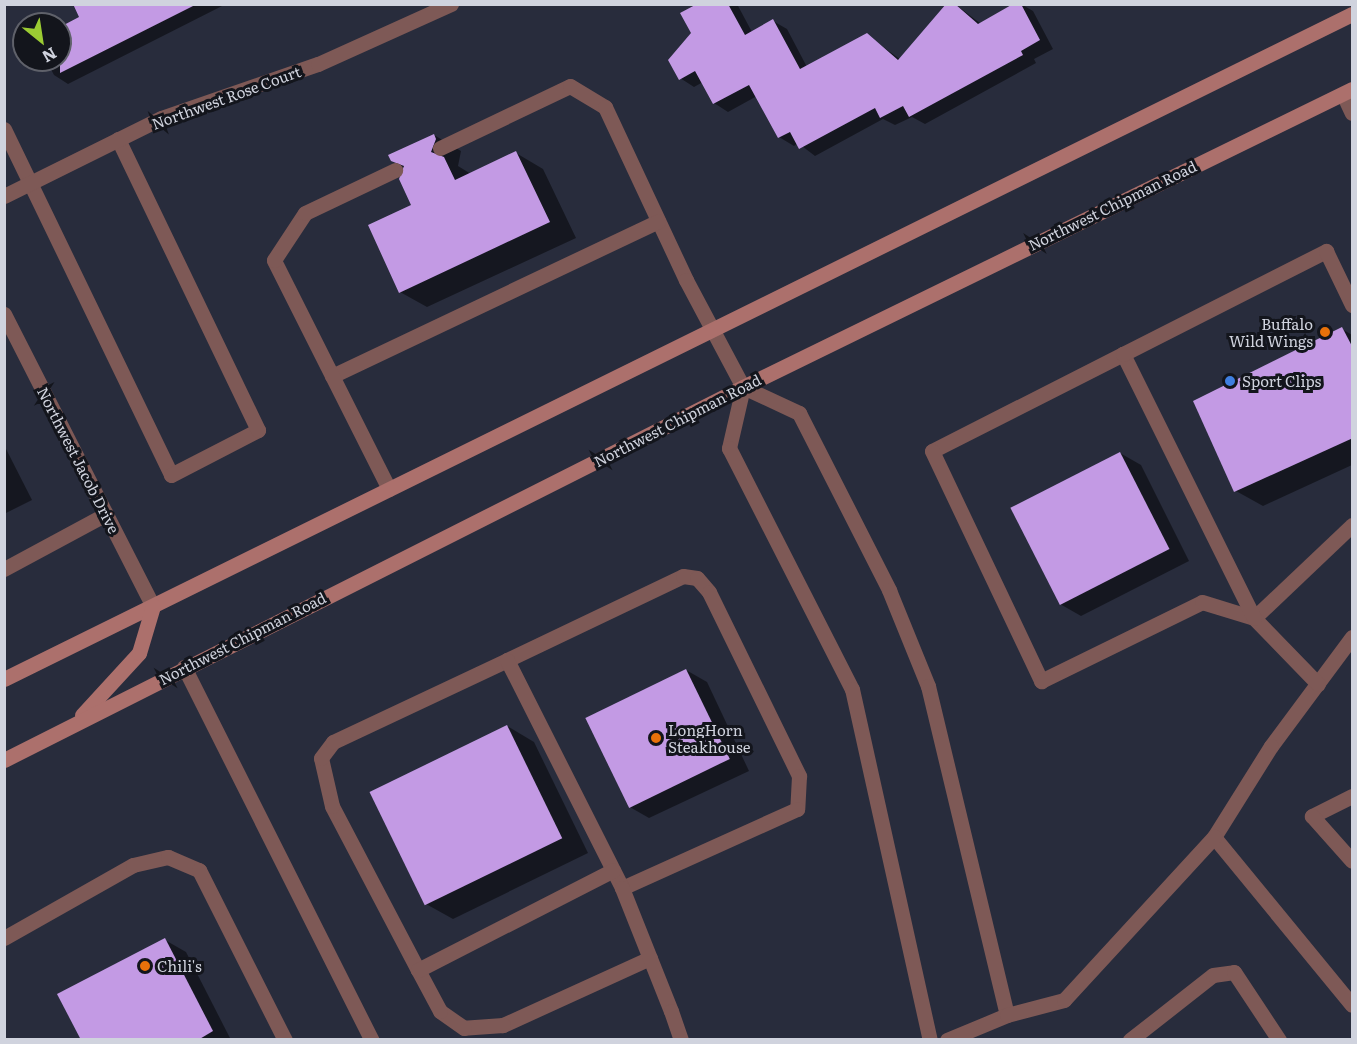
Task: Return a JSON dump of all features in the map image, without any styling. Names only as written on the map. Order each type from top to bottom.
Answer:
[{"type":"main road","points":[[4,679],[1353,14]]},
{"type":"main road","points":[[1348,92],[1353,78]]},
{"type":"main road","name":"Northwest Chipman Road","points":[[4,760],[184,666],[743,387],[1348,92]]},
{"type":"main road","points":[[74,723],[139,653],[153,606]]},
{"type":"street","name":"Northwest Rose Court","points":[[4,196],[160,118],[318,64],[451,4]]},
{"type":"street","points":[[440,148],[570,86],[605,107],[658,221],[743,387],[799,413],[889,590],[928,686],[1007,1015]]},
{"type":"street","points":[[1348,92],[1353,113]]},
{"type":"street","points":[[4,129],[171,475],[258,430],[118,139]]},
{"type":"street","points":[[389,489],[274,260],[305,213],[395,170]]},
{"type":"street","points":[[332,376],[658,221]]},
{"type":"street","points":[[1254,618],[1202,602],[1041,681],[932,451],[1326,251],[1353,305]]},
{"type":"street","name":"Northwest Jacob Drive","points":[[4,314],[153,606]]},
{"type":"street","points":[[1123,354],[1254,618],[1318,684]]},
{"type":"street","points":[[743,387],[729,448],[852,689],[930,1040]]},
{"type":"street","points":[[4,569],[106,514]]},
{"type":"street","points":[[1254,618],[1353,525]]},
{"type":"street","points":[[622,888],[797,809],[800,776],[710,592],[698,578],[683,576],[333,742],[321,758],[332,806],[418,970],[440,1011],[464,1028],[503,1025],[650,958]]},
{"type":"street","points":[[947,1040],[1007,1015],[1064,1000],[1214,837],[1271,746],[1353,637]]},
{"type":"street","points":[[507,660],[622,888],[681,1040]]},
{"type":"street","points":[[184,666],[372,1040]]},
{"type":"street","points":[[1353,796],[1312,816],[1353,861]]},
{"type":"street","points":[[1214,837],[1353,1005]]},
{"type":"street","points":[[4,938],[133,865],[168,857],[199,870],[285,1040]]},
{"type":"street","points":[[418,970],[613,870]]},
{"type":"street","points":[[1130,1040],[1213,975],[1234,972],[1279,1040]]},
{"type":"building","points":[[73,4],[197,4],[72,67],[72,21],[79,17]]},
{"type":"building","points":[[697,4],[728,4],[745,35],[773,19],[800,69],[867,33],[898,60],[946,4],[955,4],[978,24],[1013,4],[1021,4],[1040,40],[1021,51],[1023,55],[909,117],[903,106],[880,118],[875,108],[799,149],[790,132],[778,138],[749,85],[713,104],[695,71],[679,80],[668,60],[691,33],[680,13]]},
{"type":"building","points":[[434,134],[436,139],[431,152],[444,157],[455,180],[516,151],[550,222],[399,293],[368,225],[411,205],[399,179],[404,166],[391,161],[388,155]]},
{"type":"building","points":[[1342,327],[1353,348],[1353,438],[1234,492],[1193,401]]},
{"type":"building","points":[[1120,452],[1169,549],[1060,605],[1010,508]]},
{"type":"building","name":"LongHorn Steakhouse","points":[[686,669],[730,759],[629,808],[585,718]]},
{"type":"building","points":[[507,725],[562,838],[425,905],[369,792]]},
{"type":"building","name":"Chili's","points":[[165,938],[213,1031],[198,1040],[81,1040],[57,994]]},
{"type":"place","name":"Buffalo Wild Wings","points":[[1325,332]]},
{"type":"place","name":"Sport Clips","points":[[1230,381]]},
{"type":"place","name":"LongHorn Steakhouse","points":[[656,738]]},
{"type":"place","name":"Chili's","points":[[145,966]]}]
